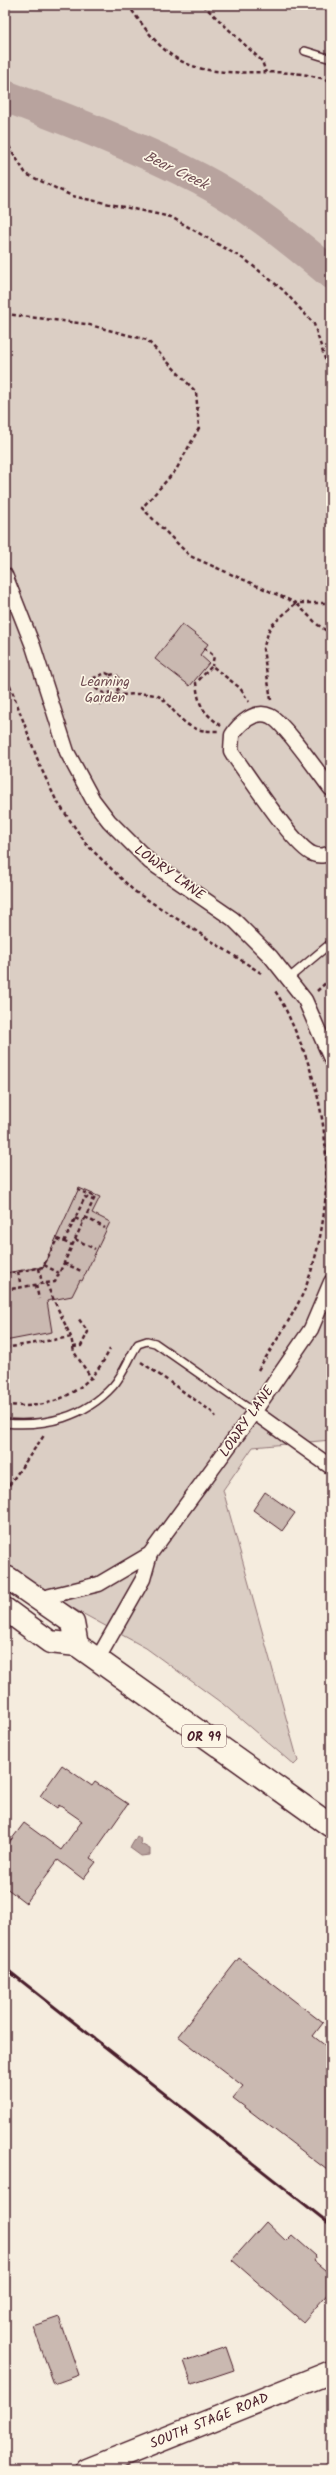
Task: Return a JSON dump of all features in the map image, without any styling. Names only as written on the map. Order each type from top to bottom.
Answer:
[{"type":"main road","points":[[5,1578],[8,1578],[73,1623],[77,1645],[50,1642],[5,1609]]},
{"type":"main road","name":"OR 99","points":[[77,1645],[331,1826]]},
{"type":"main road","name":"SOUTH STAGE ROAD","points":[[87,2470],[331,2372]]},
{"type":"street","name":"LOWRY LANE","points":[[5,575],[33,646],[67,752],[93,800],[109,821],[150,862],[233,919],[251,934],[289,978],[305,1000],[331,1059]]},
{"type":"street","points":[[331,789],[282,726],[264,716],[244,722],[232,735],[231,750],[234,756],[296,841],[312,854],[322,856],[331,853]]},
{"type":"street","name":"LOWRY LANE","points":[[97,1660],[143,1579],[150,1554],[254,1412],[311,1329],[331,1282]]},
{"type":"street","points":[[254,1412],[331,1467]]},
{"type":"street","name":"LOWRY LANE","points":[[38,1599],[98,1584],[150,1554]]},
{"type":"lane","points":[[305,51],[331,59]]},
{"type":"lane","points":[[289,978],[331,943]]},
{"type":"lane","points":[[5,1423],[23,1425],[44,1423],[69,1416],[97,1399],[114,1385],[138,1344],[147,1341],[155,1343],[254,1412]]},
{"type":"path","points":[[128,5],[164,50],[182,62],[204,70],[291,73],[331,81]]},
{"type":"path","points":[[203,5],[262,61],[266,73]]},
{"type":"path","points":[[5,140],[26,174],[72,196],[171,217],[247,261],[283,290],[314,324],[325,359],[331,368]]},
{"type":"path","points":[[5,314],[86,324],[147,340],[196,392],[199,428],[176,470],[142,508],[190,556],[296,603],[318,625],[331,634]]},
{"type":"path","points":[[212,666],[240,688],[264,716],[271,698],[263,648],[270,627],[296,603],[331,603]]},
{"type":"path","points":[[110,675],[110,694],[101,700],[100,704],[109,703],[115,700],[117,695],[120,680],[118,675],[110,675],[106,673],[96,676],[94,678],[93,686],[98,691],[110,694],[117,695],[148,693],[160,697],[191,728],[218,731],[224,728],[202,711],[196,683],[212,666],[214,656],[204,648]]},
{"type":"path","points":[[5,672],[40,766],[60,807],[87,845],[134,890],[209,941],[259,970],[264,976]]},
{"type":"path","points":[[107,697],[109,703]]},
{"type":"path","points":[[316,993],[331,978]]},
{"type":"path","points":[[258,1370],[292,1316],[305,1289],[325,1219],[328,1184],[328,1146],[316,1082],[286,1011],[272,986]]},
{"type":"path","points":[[8,1305],[5,1290],[54,1282],[95,1197],[78,1190]]},
{"type":"path","points":[[64,1242],[84,1197],[93,1200]]},
{"type":"path","points":[[85,1217],[105,1228]]},
{"type":"path","points":[[75,1218],[83,1222]]},
{"type":"path","points":[[5,1274],[39,1268],[44,1265],[57,1239],[72,1245]]},
{"type":"path","points":[[75,1239],[95,1249]]},
{"type":"path","points":[[64,1263],[83,1272]]},
{"type":"path","points":[[44,1265],[59,1273]]},
{"type":"path","points":[[39,1268],[44,1284],[72,1336],[73,1347],[92,1379]]},
{"type":"path","points":[[18,1272],[20,1282]]},
{"type":"path","points":[[36,1285],[39,1299]]},
{"type":"path","points":[[73,1347],[81,1346],[88,1332],[78,1318]]},
{"type":"path","points":[[5,1348],[72,1336]]},
{"type":"path","points":[[5,1404],[16,1407],[41,1405],[75,1392],[92,1379],[110,1349]]},
{"type":"path","points":[[140,1361],[212,1411],[216,1417]]},
{"type":"path","points":[[5,1491],[46,1433],[41,1405]]},
{"type":"green space","name":"Learning Garden","points":[[5,5],[331,5],[331,1440],[253,1447],[223,1490],[298,1761],[294,1765],[223,1704],[146,1648],[67,1605],[5,1563]]},
{"type":"shaded area","points":[[137,1836],[140,1838],[141,1844],[150,1849],[150,1855],[141,1856],[130,1848]]},
{"type":"building","points":[[182,624],[208,644],[200,655],[209,663],[190,686],[155,659]]},
{"type":"building","points":[[79,1188],[100,1197],[92,1213],[110,1222],[82,1281],[80,1280],[72,1296],[47,1301],[52,1332],[5,1341],[5,1273],[43,1267]]},
{"type":"building","points":[[265,1492],[295,1513],[282,1531],[253,1510]]},
{"type":"building","points":[[62,1765],[92,1786],[95,1782],[128,1804],[90,1858],[96,1862],[83,1879],[58,1860],[26,1903],[5,1887],[5,1848],[24,1823],[61,1850],[82,1821],[59,1805],[57,1808],[40,1796]]},
{"type":"building","points":[[239,1958],[323,2023],[313,2036],[331,2050],[331,2173],[233,2098],[243,2086],[178,2036]]},
{"type":"building","points":[[266,2222],[286,2241],[292,2235],[316,2256],[313,2260],[331,2275],[331,2290],[303,2322],[232,2260]]},
{"type":"building","points":[[59,2317],[79,2375],[54,2384],[33,2326]]},
{"type":"building","points":[[226,2347],[234,2370],[192,2384],[184,2361]]},
{"type":"waterway","name":"Bear Creek","points":[[5,96],[128,145],[200,179],[235,199],[252,211],[331,273]]},
{"type":"railway","points":[[5,1968],[331,2225]]}]
